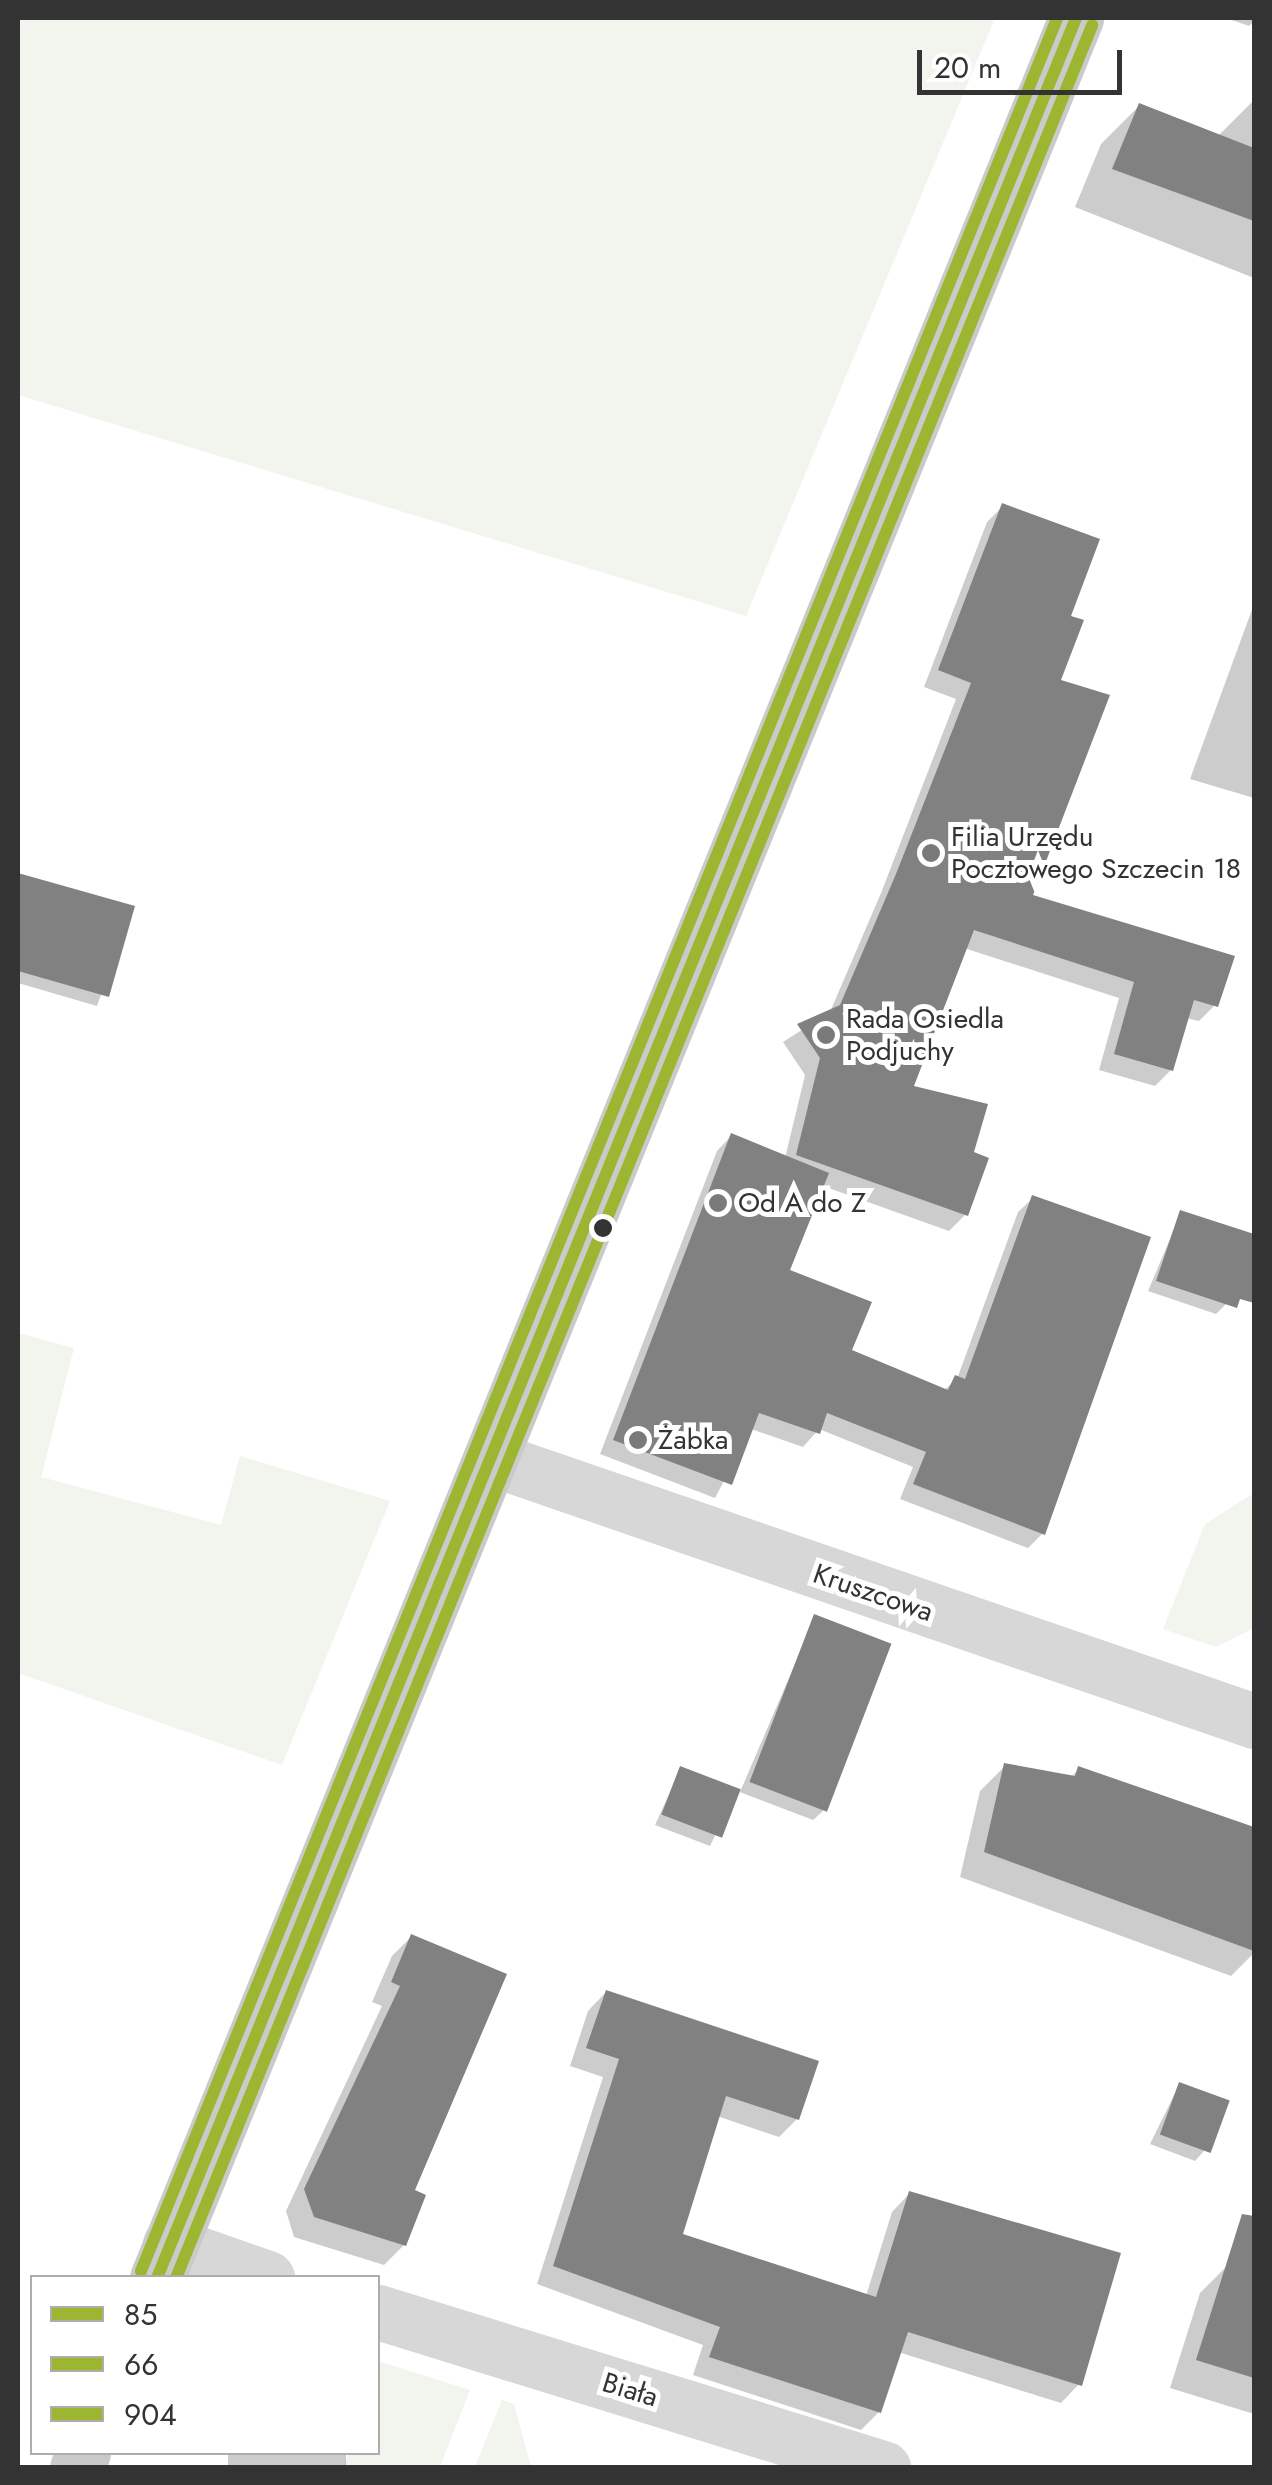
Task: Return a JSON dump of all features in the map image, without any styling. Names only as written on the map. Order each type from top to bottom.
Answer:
[{"type":"main road","points":[[163,2261],[493,1460],[1076,18]]},
{"type":"street","name":"Kruszcowa","points":[[493,1460],[1254,1721]]},
{"type":"street","points":[[163,2261],[249,2275]]},
{"type":"street","name":"Biała","points":[[380,2313],[883,2468]]},
{"type":"shaded area","points":[[18,18],[995,18],[746,616],[18,395]]},
{"type":"shaded area","points":[[18,1333],[74,1348],[41,1477],[221,1525],[240,1456],[390,1501],[282,1765],[18,1673]]},
{"type":"shaded area","points":[[1254,1493],[1254,1628],[1216,1647],[1163,1629],[1205,1524]]},
{"type":"shaded area","points":[[380,2362],[470,2390],[440,2467],[343,2467],[348,2455],[380,2455]]},
{"type":"shaded area","points":[[502,2400],[514,2404],[531,2467],[475,2467]]},
{"type":"building","points":[[1139,103],[1254,148],[1254,221],[1112,169]]},
{"type":"building","points":[[1002,503],[1100,539],[1071,616],[1084,620],[1061,680],[1110,695],[1033,895],[1235,956],[1218,1007],[1194,1000],[1173,1071],[1114,1054],[1134,982],[974,930],[914,1086],[988,1104],[974,1152],[989,1158],[968,1216],[796,1155],[820,1058],[797,1024],[840,1005],[896,874],[971,683],[938,670]]},
{"type":"building","points":[[18,873],[135,906],[109,997],[18,971]]},
{"type":"building","points":[[731,1133],[829,1173],[790,1270],[872,1302],[852,1350],[948,1390],[955,1375],[965,1379],[1032,1195],[1151,1237],[1045,1535],[913,1484],[926,1452],[827,1413],[820,1434],[759,1413],[732,1485],[613,1440]]},
{"type":"building","points":[[1180,1210],[1254,1234],[1254,1303],[1240,1299],[1237,1308],[1156,1281]]},
{"type":"building","points":[[814,1614],[891,1644],[827,1812],[749,1782]]},
{"type":"building","points":[[1004,1763],[1075,1776],[1078,1766],[1254,1827],[1254,1951],[984,1852]]},
{"type":"building","points":[[680,1766],[741,1789],[722,1838],[661,1815]]},
{"type":"building","points":[[411,1934],[507,1974],[415,2190],[426,2195],[406,2246],[314,2217],[304,2189],[400,1986],[391,1982]]},
{"type":"building","points":[[606,1990],[819,2061],[799,2120],[726,2096],[683,2234],[876,2297],[909,2191],[1121,2253],[1082,2386],[908,2332],[881,2413],[709,2357],[720,2327],[553,2266],[619,2059],[586,2048]]},
{"type":"building","points":[[1179,2082],[1230,2100],[1211,2153],[1160,2135]]},
{"type":"building","points":[[1242,2214],[1254,2216],[1254,2378],[1196,2360]]},
{"type":"transit line","name":"904","points":[[141,2271],[1057,18]]},
{"type":"transit line","name":"85","points":[[158,2275],[1076,18]]},
{"type":"transit line","name":"66","points":[[177,2275],[1092,25]]},
{"type":"place","name":"Filia Urzędu Pocztowego Szczecin 18","points":[[931,853]]},
{"type":"place","name":"Rada Osiedla Podjuchy","points":[[826,1035]]},
{"type":"place","name":"Od A do Z","points":[[718,1203]]},
{"type":"place","name":"Żabka","points":[[638,1440]]}]
